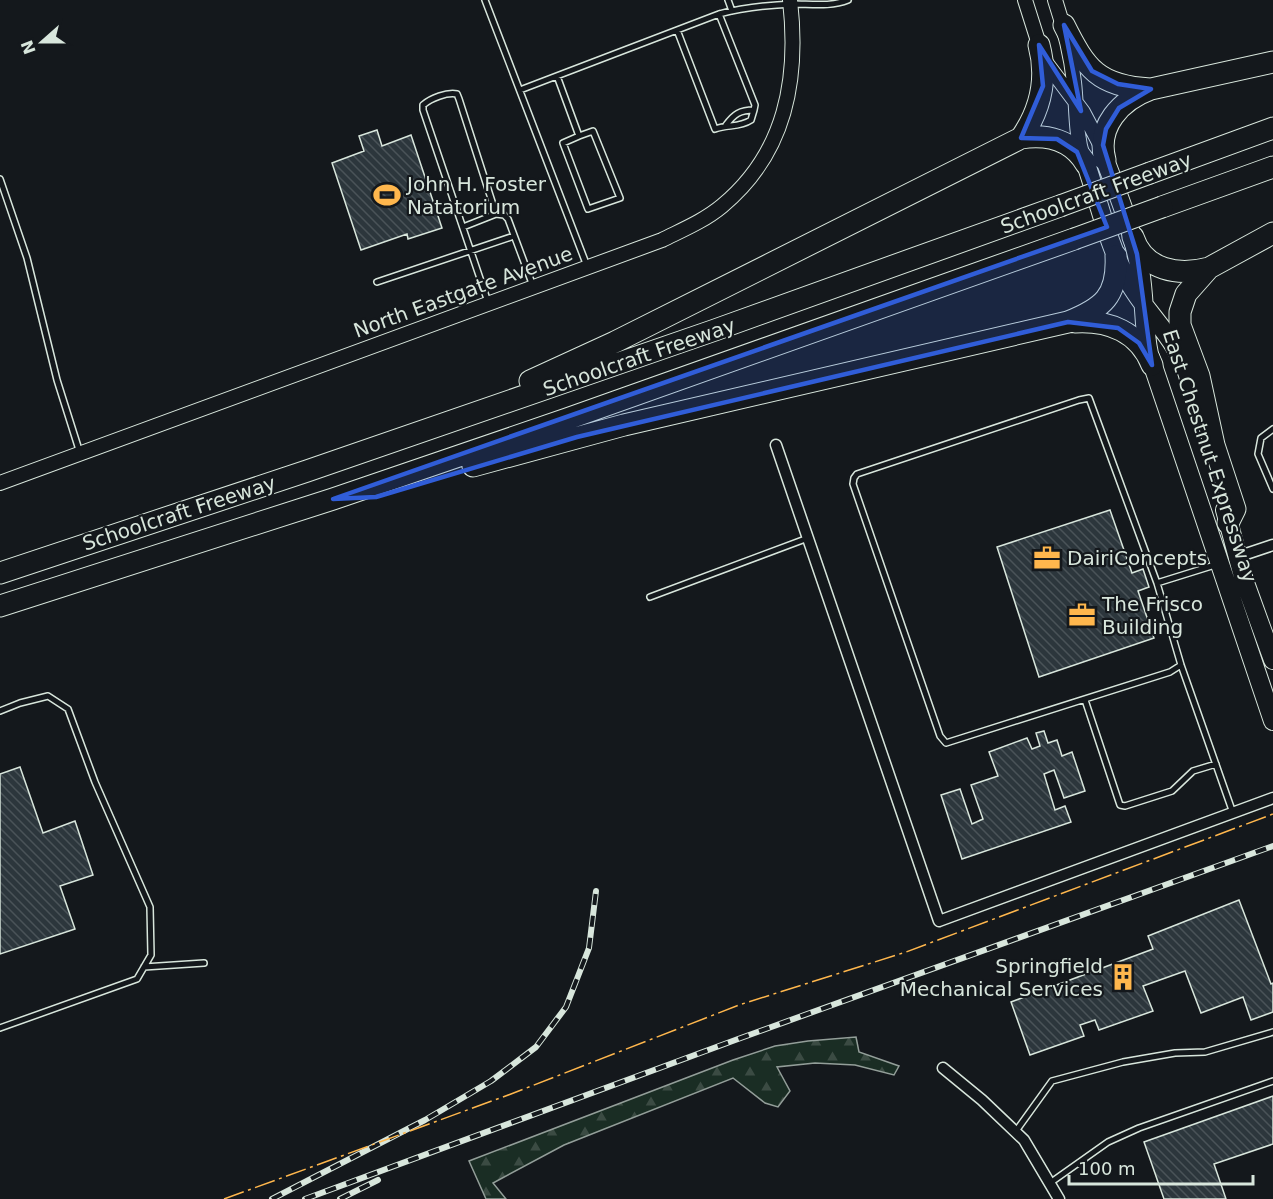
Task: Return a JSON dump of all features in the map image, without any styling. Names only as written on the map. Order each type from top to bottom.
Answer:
[{"type":"highway","points":[[1064,25],[1079,54],[1092,71],[1118,84],[1150,88]]},
{"type":"highway","points":[[1021,138],[1038,107],[1043,86],[1043,65],[1039,45]]},
{"type":"highway","points":[[307,471],[498,395],[576,361],[1021,138],[1040,136],[1064,142],[1096,162],[1103,151],[1104,137],[1113,114],[1134,96],[1150,88],[1273,62]]},
{"type":"highway","name":"Schoolcraft Freeway","points":[[0,573],[307,471],[715,330],[1273,128]]},
{"type":"highway","name":"Schoolcraft Freeway","points":[[0,606],[333,499],[706,371],[1273,166]]},
{"type":"highway","points":[[1228,523],[1235,509],[1214,446],[1199,376],[1180,326],[1180,312],[1186,294],[1209,268],[1273,233]]},
{"type":"highway","points":[[1133,237],[1144,257],[1162,269],[1182,272],[1209,268]]},
{"type":"highway","points":[[333,499],[376,497],[482,463],[577,437],[1068,322],[1087,315],[1105,303],[1115,279],[1116,256]]},
{"type":"highway","points":[[1068,322],[1100,322],[1118,328],[1139,343],[1152,365]]},
{"type":"main road","name":"East Chestnut Expressway","points":[[1096,162],[1107,227],[1116,256],[1128,281],[1166,332],[1189,377],[1238,557],[1236,584],[1273,721]]},
{"type":"main road","name":"East Chestnut Expressway","points":[[1096,162],[1133,237],[1140,271],[1146,336],[1152,365],[1220,563],[1236,584],[1273,660]]},
{"type":"street","name":"East Chestnut Expressway","points":[[1025,0],[1044,60],[1090,123],[1096,162]]},
{"type":"street","name":"East Chestnut Expressway","points":[[1055,0],[1064,25],[1072,65],[1076,127],[1096,162]]},
{"type":"street","points":[[1064,25],[1067,6],[1065,0]]},
{"type":"street","name":"North Eastgate Avenue","points":[[0,483],[662,240],[693,225],[722,206],[747,181],[768,153],[782,118],[792,81],[794,44],[791,2]]},
{"type":"street","points":[[776,446],[939,921],[1273,798]]},
{"type":"street","points":[[1220,563],[1273,544]]},
{"type":"street","points":[[943,1068],[982,1100],[1024,1140],[1059,1199]]},
{"type":"lane","points":[[485,0],[587,267]]},
{"type":"lane","points":[[728,0],[732,11]]},
{"type":"lane","points":[[519,90],[719,14],[791,2],[837,4],[848,0]]},
{"type":"lane","points":[[677,30],[715,129],[726,125],[738,127],[751,120],[754,102],[719,14]]},
{"type":"lane","points":[[557,76],[579,136]]},
{"type":"lane","points":[[489,303],[423,110],[423,105],[427,101],[451,93],[457,94],[496,214]]},
{"type":"lane","points":[[726,125],[733,115],[745,110],[754,110]]},
{"type":"lane","points":[[593,131],[620,198],[588,209],[563,142],[579,136],[593,131]]},
{"type":"lane","points":[[0,179],[27,258],[57,380],[81,454]]},
{"type":"lane","points":[[463,227],[496,214],[504,215],[508,219],[533,287]]},
{"type":"lane","points":[[377,282],[514,236]]},
{"type":"lane","points":[[1181,665],[1170,672],[946,743],[940,736],[932,713],[853,484],[854,478],[857,474],[889,463],[1089,398],[1157,583],[1181,665],[1233,813]]},
{"type":"lane","points":[[1273,429],[1261,438],[1258,454],[1273,489]]},
{"type":"lane","points":[[650,597],[808,538]]},
{"type":"lane","points":[[1157,583],[1220,563]]},
{"type":"lane","points":[[0,711],[48,696],[68,710],[95,782],[150,907],[151,955],[137,979],[0,1028]]},
{"type":"lane","points":[[1085,700],[1120,805],[1125,806],[1172,791],[1193,771],[1216,764]]},
{"type":"lane","points":[[144,967],[204,963]]},
{"type":"lane","points":[[1015,1132],[1052,1080],[1123,1062],[1175,1053],[1205,1052],[1273,1032]]},
{"type":"lane","points":[[1050,1183],[1108,1142],[1139,1128],[1273,1081]]},
{"type":"highlighted area","points":[[1064,25],[1092,71],[1118,84],[1151,89],[1119,108],[1106,129],[1103,145],[1137,254],[1152,365],[1139,343],[1118,328],[1068,322],[577,437],[376,497],[333,499],[1107,227],[1077,152],[1057,139],[1021,138],[1043,86],[1039,45],[1081,111]]},
{"type":"green space","points":[[856,1037],[859,1052],[899,1066],[894,1075],[855,1065],[815,1063],[777,1067],[790,1091],[778,1107],[765,1103],[733,1078],[564,1145],[493,1183],[506,1199],[486,1199],[469,1161],[775,1046]]},
{"type":"building","name":"John H. Foster Natatorium","points":[[377,130],[382,146],[411,135],[442,228],[408,239],[407,234],[361,250],[332,163],[364,151],[359,136]]},
{"type":"building","name":"The Frisco Building","points":[[1110,510],[1132,573],[1143,569],[1149,587],[1138,591],[1154,638],[1039,677],[997,547]]},
{"type":"building","points":[[1044,731],[1048,743],[1057,740],[1062,756],[1072,752],[1085,791],[1064,798],[1054,770],[1044,774],[1055,810],[1065,806],[1071,822],[962,859],[941,795],[960,789],[972,824],[983,819],[971,785],[998,776],[989,752],[1027,738],[1032,749],[1040,746],[1036,733]]},
{"type":"building","points":[[20,767],[43,833],[75,821],[93,875],[60,886],[75,929],[0,954],[0,774]]},
{"type":"building","name":"Springfield Mechanical Services","points":[[1239,900],[1271,984],[1273,983],[1273,1012],[1251,1020],[1243,997],[1201,1013],[1185,971],[1143,986],[1153,1011],[1099,1030],[1095,1020],[1080,1025],[1084,1036],[1030,1055],[1011,1002],[1153,949],[1148,936]]},
{"type":"building","points":[[1273,1096],[1273,1144],[1214,1164],[1226,1199],[1164,1199],[1144,1142]]},
{"type":"railway","points":[[305,1199],[738,1039],[1273,846]]},
{"type":"railway","points":[[272,1199],[425,1120],[491,1081],[536,1047],[566,1007],[589,948],[596,891]]},
{"type":"railway","points":[[340,1199],[378,1180]]},
{"type":"power","points":[[224,1199],[511,1094],[739,1005],[906,952],[1273,814]]},
{"type":"place","name":"John H. Foster Natatorium","points":[[387,195]]},
{"type":"place","name":"DairiConcepts","points":[[1047,558]]},
{"type":"place","name":"The Frisco Building","points":[[1082,615]]},
{"type":"place","name":"Springfield Mechanical Services","points":[[1123,977]]}]
